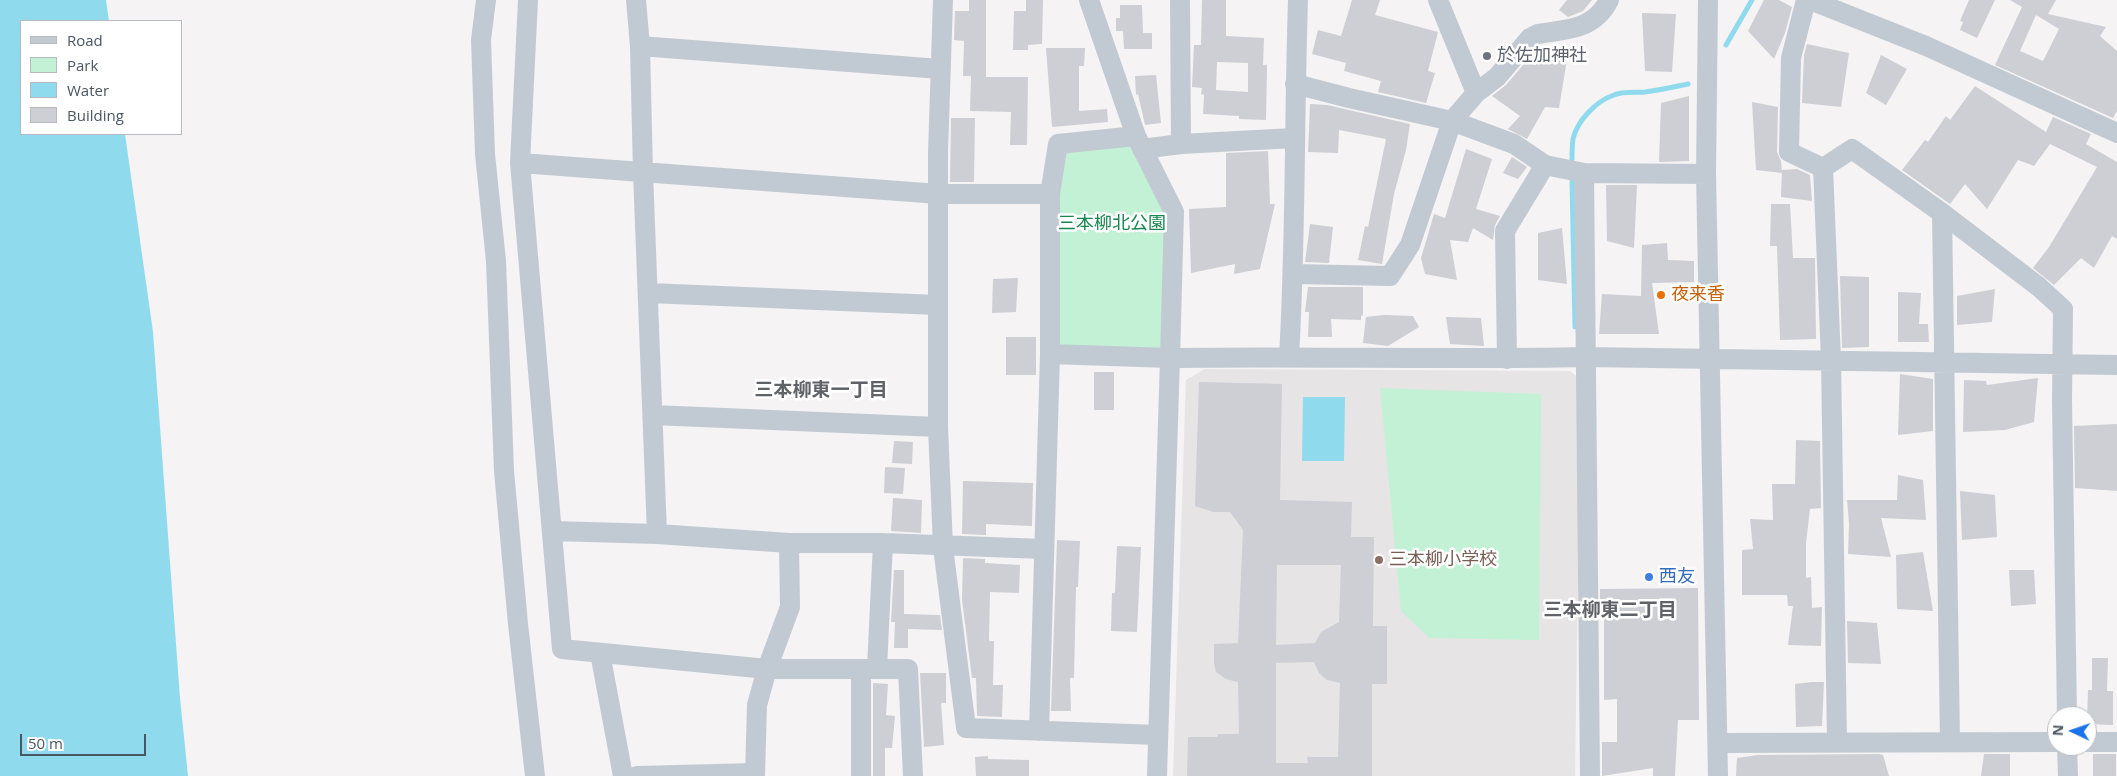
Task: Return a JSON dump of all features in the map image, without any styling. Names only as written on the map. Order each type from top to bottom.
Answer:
[{"type":"street","points":[[486,0],[481,40],[484,144],[496,261],[504,472],[535,776]]},
{"type":"street","points":[[528,0],[520,163],[562,649],[766,669],[908,670],[913,776]]},
{"type":"street","points":[[636,0],[640,46],[657,534]]},
{"type":"street","points":[[943,0],[940,69],[937,305],[938,427],[943,546],[966,728],[1158,735]]},
{"type":"street","points":[[1090,0],[1139,142],[1174,212],[1156,776]]},
{"type":"street","points":[[1180,0],[1181,144]]},
{"type":"street","points":[[1289,356],[1294,274],[1294,138],[1298,0]]},
{"type":"street","points":[[1294,274],[1390,276],[1410,246],[1452,121],[1476,94],[1497,77],[1530,38],[1538,34],[1587,25],[1606,7],[1609,0]]},
{"type":"street","points":[[1708,0],[1706,174],[1718,776]]},
{"type":"street","points":[[1823,168],[1789,152],[1791,58],[1808,0],[1836,4],[2117,133]]},
{"type":"street","points":[[1434,2],[1476,94]]},
{"type":"street","points":[[640,46],[940,69]]},
{"type":"street","points":[[1295,84],[1452,121],[1514,144],[1545,165],[1584,173],[1706,174]]},
{"type":"street","points":[[1039,731],[1050,354],[1050,194],[1058,144],[1139,142],[1181,144],[1294,138]]},
{"type":"street","points":[[1823,168],[1852,149],[1942,213],[2038,287],[2063,309],[2064,364],[2062,401],[2067,706]]},
{"type":"street","points":[[520,163],[939,194],[1050,194]]},
{"type":"street","points":[[1507,359],[1505,231],[1545,165]]},
{"type":"street","points":[[1823,168],[1831,360],[1838,742]]},
{"type":"street","points":[[1584,173],[1590,776]]},
{"type":"street","points":[[1942,213],[1950,740]]},
{"type":"street","points":[[649,293],[937,305]]},
{"type":"street","points":[[1050,354],[1170,358],[1289,356],[1507,359],[1586,357],[2117,365]]},
{"type":"street","points":[[653,415],[938,427]]},
{"type":"street","points":[[553,531],[657,534],[789,542],[883,543],[1043,549]]},
{"type":"street","points":[[637,776],[755,774],[757,705],[766,669],[790,607],[789,542]]},
{"type":"street","points":[[861,776],[869,669],[883,543]]},
{"type":"street","points":[[600,653],[623,776]]},
{"type":"street","points":[[1718,742],[1950,740],[2047,742]]},
{"type":"street","points":[[2097,742],[2117,742]]},
{"type":"street","points":[[2067,756],[2068,776]]},
{"type":"shaded area","name":"三本柳小学校","points":[[1205,369],[1570,371],[1581,380],[1575,776],[1173,776],[1186,380]]},
{"type":"green space","name":"三本柳北公園","points":[[1129,143],[1167,212],[1163,349],[1060,345],[1059,193],[1067,152]]},
{"type":"green space","points":[[1380,388],[1541,394],[1539,640],[1429,638],[1401,611]]},
{"type":"water","points":[[0,0],[106,0],[109,20],[20,20],[20,135],[125,135],[153,332],[180,698],[188,776],[0,776]]},
{"type":"water","points":[[1303,397],[1345,397],[1344,461],[1302,461]]},
{"type":"building","points":[[969,0],[986,0],[986,77],[1028,77],[1027,145],[1010,145],[1011,112],[970,111],[971,76],[963,76],[964,41],[954,40],[955,11],[969,11]]},
{"type":"building","points":[[1026,0],[1043,0],[1042,44],[1028,45],[1028,50],[1013,50],[1014,11],[1026,11]]},
{"type":"building","points":[[1202,0],[1226,0],[1226,36],[1264,38],[1263,65],[1267,65],[1266,120],[1239,119],[1239,116],[1203,114],[1204,95],[1201,94],[1202,88],[1192,87],[1194,45],[1201,45]],"holes":[[[1217,62],[1248,63],[1248,92],[1216,90]]]},
{"type":"building","points":[[1352,0],[1380,0],[1375,15],[1438,32],[1428,71],[1435,73],[1426,103],[1378,92],[1381,81],[1344,71],[1346,63],[1312,54],[1318,30],[1341,36]]},
{"type":"building","points":[[1567,0],[1592,0],[1583,11],[1568,17],[1559,10]]},
{"type":"building","points":[[1764,0],[1779,0],[1792,7],[1785,33],[1774,59],[1748,31]]},
{"type":"building","points":[[1969,0],[1995,0],[1977,38],[1960,30],[1963,22],[1960,21]]},
{"type":"building","points":[[2010,0],[2056,0],[2048,14],[2106,27],[2100,36],[2117,51],[2117,111],[2113,118],[1995,65],[2022,7]],"holes":[[[2036,15],[2059,29],[2043,61],[2020,51]]]},
{"type":"building","points":[[1120,5],[1142,5],[1143,33],[1152,33],[1152,49],[1124,49],[1123,31],[1116,31],[1116,18],[1120,18]]},
{"type":"building","points":[[1642,13],[1676,14],[1672,72],[1645,71]]},
{"type":"building","points":[[1807,44],[1849,53],[1841,107],[1802,103],[1804,55]]},
{"type":"building","points":[[1569,47],[1559,108],[1545,107],[1527,139],[1508,129],[1520,116],[1492,96],[1506,85],[1534,52]]},
{"type":"building","points":[[1046,48],[1085,48],[1084,66],[1079,66],[1079,111],[1107,109],[1108,122],[1052,127]]},
{"type":"building","points":[[1881,55],[1907,69],[1886,105],[1866,93]]},
{"type":"building","points":[[1156,75],[1161,123],[1145,125],[1138,94],[1136,95],[1135,76]]},
{"type":"building","points":[[1975,86],[2046,132],[2053,117],[2091,134],[2086,144],[2117,162],[2117,239],[2112,236],[2094,268],[2081,258],[2054,285],[2033,268],[2049,247],[2097,167],[2050,144],[2034,166],[2018,160],[1987,209],[1965,184],[1950,204],[1902,170],[1925,140],[1928,142],[1946,116],[1950,120]]},
{"type":"building","points":[[1689,96],[1689,161],[1659,162],[1661,103]]},
{"type":"building","points":[[1752,102],[1778,107],[1777,152],[1781,161],[1782,173],[1756,170]]},
{"type":"building","points":[[1310,104],[1327,105],[1410,124],[1406,150],[1394,194],[1382,264],[1358,260],[1365,226],[1368,227],[1386,139],[1339,130],[1338,153],[1308,152]]},
{"type":"building","points":[[951,118],[975,118],[974,182],[950,182]]},
{"type":"building","points":[[1466,149],[1492,159],[1476,209],[1500,216],[1495,225],[1493,240],[1473,228],[1468,242],[1450,240],[1457,280],[1425,274],[1421,258],[1434,214],[1445,218]]},
{"type":"building","points":[[1268,151],[1270,204],[1275,204],[1260,269],[1234,274],[1235,264],[1191,273],[1189,209],[1226,207],[1226,153]]},
{"type":"building","points":[[1512,157],[1527,167],[1518,179],[1503,173]]},
{"type":"building","points":[[1797,169],[1810,175],[1812,201],[1781,197],[1782,170]]},
{"type":"building","points":[[1606,185],[1637,185],[1634,248],[1607,241]]},
{"type":"building","points":[[1771,204],[1790,204],[1793,258],[1815,258],[1816,339],[1780,340],[1777,246],[1770,246]]},
{"type":"building","points":[[1310,224],[1333,227],[1329,263],[1305,262]]},
{"type":"building","points":[[1562,228],[1567,284],[1538,280],[1538,233]]},
{"type":"building","points":[[1667,243],[1668,260],[1694,261],[1694,282],[1652,283],[1659,334],[1599,334],[1602,294],[1641,296],[1642,245]]},
{"type":"building","points":[[1840,276],[1869,277],[1869,347],[1842,348]]},
{"type":"building","points":[[1018,278],[1016,312],[992,313],[993,279]]},
{"type":"building","points":[[1308,287],[1363,287],[1363,315],[1361,320],[1331,319],[1332,337],[1308,337],[1309,312],[1305,312]]},
{"type":"building","points":[[1995,289],[1992,322],[1957,325],[1957,296]]},
{"type":"building","points":[[1898,292],[1921,293],[1919,324],[1928,324],[1929,342],[1898,342]]},
{"type":"building","points":[[1384,315],[1413,316],[1419,327],[1388,346],[1363,343],[1366,317]]},
{"type":"building","points":[[1446,317],[1481,318],[1484,346],[1450,344]]},
{"type":"building","points":[[1006,337],[1036,337],[1036,375],[1006,375]]},
{"type":"building","points":[[1094,372],[1114,372],[1114,410],[1094,410]]},
{"type":"building","points":[[1900,374],[1933,379],[1933,431],[1898,435]]},
{"type":"building","points":[[2038,378],[2034,422],[2005,430],[1963,432],[1964,380],[1986,381],[1987,385]]},
{"type":"building","points":[[1199,382],[1282,384],[1280,500],[1352,502],[1351,537],[1374,537],[1373,626],[1387,626],[1387,684],[1372,684],[1372,776],[1187,776],[1188,737],[1217,737],[1218,734],[1239,734],[1238,682],[1226,679],[1216,672],[1214,644],[1238,643],[1243,530],[1230,512],[1213,512],[1195,506]],"holes":[[[1277,565],[1341,565],[1339,622],[1321,632],[1315,643],[1276,645]],[[1314,662],[1319,673],[1327,680],[1340,683],[1338,757],[1307,757],[1308,763],[1276,763],[1276,663]]]},
{"type":"building","points":[[2117,424],[2117,491],[2075,488],[2074,426]]},
{"type":"building","points":[[1796,440],[1820,441],[1821,508],[1810,509],[1806,543],[1806,578],[1811,577],[1812,608],[1822,607],[1821,646],[1788,645],[1793,606],[1788,606],[1787,595],[1742,595],[1742,550],[1753,549],[1750,519],[1773,520],[1772,484],[1795,484]]},
{"type":"building","points":[[894,441],[913,442],[912,464],[892,463]]},
{"type":"building","points":[[885,467],[905,468],[903,494],[884,493]]},
{"type":"building","points":[[1898,475],[1923,480],[1926,520],[1881,518],[1891,557],[1848,554],[1849,524],[1847,500],[1897,500]]},
{"type":"building","points":[[963,481],[1033,483],[1032,526],[986,524],[986,535],[962,534]]},
{"type":"building","points":[[1960,491],[1995,495],[1997,537],[1962,540]]},
{"type":"building","points":[[893,498],[922,500],[921,533],[891,531]]},
{"type":"building","points":[[1057,540],[1080,541],[1078,587],[1076,587],[1074,678],[1070,678],[1071,711],[1051,711]]},
{"type":"building","points":[[1117,546],[1141,547],[1137,632],[1111,631],[1112,593],[1115,593]]},
{"type":"building","points":[[1923,552],[1933,611],[1897,609],[1896,555]]},
{"type":"building","points":[[963,558],[985,559],[985,563],[1020,565],[1019,593],[990,592],[989,641],[994,641],[993,685],[1003,685],[1002,717],[977,716],[976,678],[972,678],[962,600]]},
{"type":"building","points":[[894,570],[904,570],[904,614],[940,615],[942,630],[908,629],[908,648],[894,648],[895,622],[891,622]]},
{"type":"building","points":[[2009,570],[2034,570],[2036,604],[2011,606]]},
{"type":"building","points":[[1698,588],[1699,720],[1678,720],[1675,776],[1653,776],[1653,768],[1602,776],[1602,742],[1617,742],[1617,699],[1604,700],[1604,609],[1600,609],[1600,589]]},
{"type":"building","points":[[1847,621],[1877,623],[1881,664],[1848,663]]},
{"type":"building","points":[[2092,658],[2108,658],[2107,691],[2113,691],[2113,725],[2097,724],[2097,706],[2088,706],[2088,690],[2092,690]]},
{"type":"building","points":[[920,673],[946,673],[946,703],[941,703],[944,745],[924,747]]},
{"type":"building","points":[[1824,682],[1822,726],[1796,727],[1795,684]]},
{"type":"building","points":[[873,683],[888,684],[886,715],[895,716],[892,748],[885,748],[885,776],[873,776]]},
{"type":"building","points":[[1984,754],[2010,754],[2010,776],[1981,776]]},
{"type":"building","points":[[2097,754],[2116,754],[2116,776],[2093,776],[2093,756],[2097,756]]},
{"type":"building","points":[[1758,755],[1883,755],[1889,776],[1736,776],[1737,758]]},
{"type":"building","points":[[988,756],[988,759],[1029,760],[1029,776],[976,776],[975,757]]},
{"type":"waterway","points":[[1726,45],[1752,0]]},
{"type":"waterway","points":[[1572,159],[1573,139],[1579,125],[1588,112],[1607,98],[1618,94],[1645,92],[1688,84]]},
{"type":"waterway","points":[[1572,180],[1575,327]]},
{"type":"place","name":"於佐加神社","points":[[1487,56]]},
{"type":"place","name":"夜来香","points":[[1661,295]]},
{"type":"place","name":"三本柳小学校","points":[[1379,560]]},
{"type":"place","name":"西友","points":[[1649,577]]},
{"type":"district","name":"三本柳東一丁目","points":[[821,391]]},
{"type":"district","name":"三本柳東二丁目","points":[[1610,611]]}]
